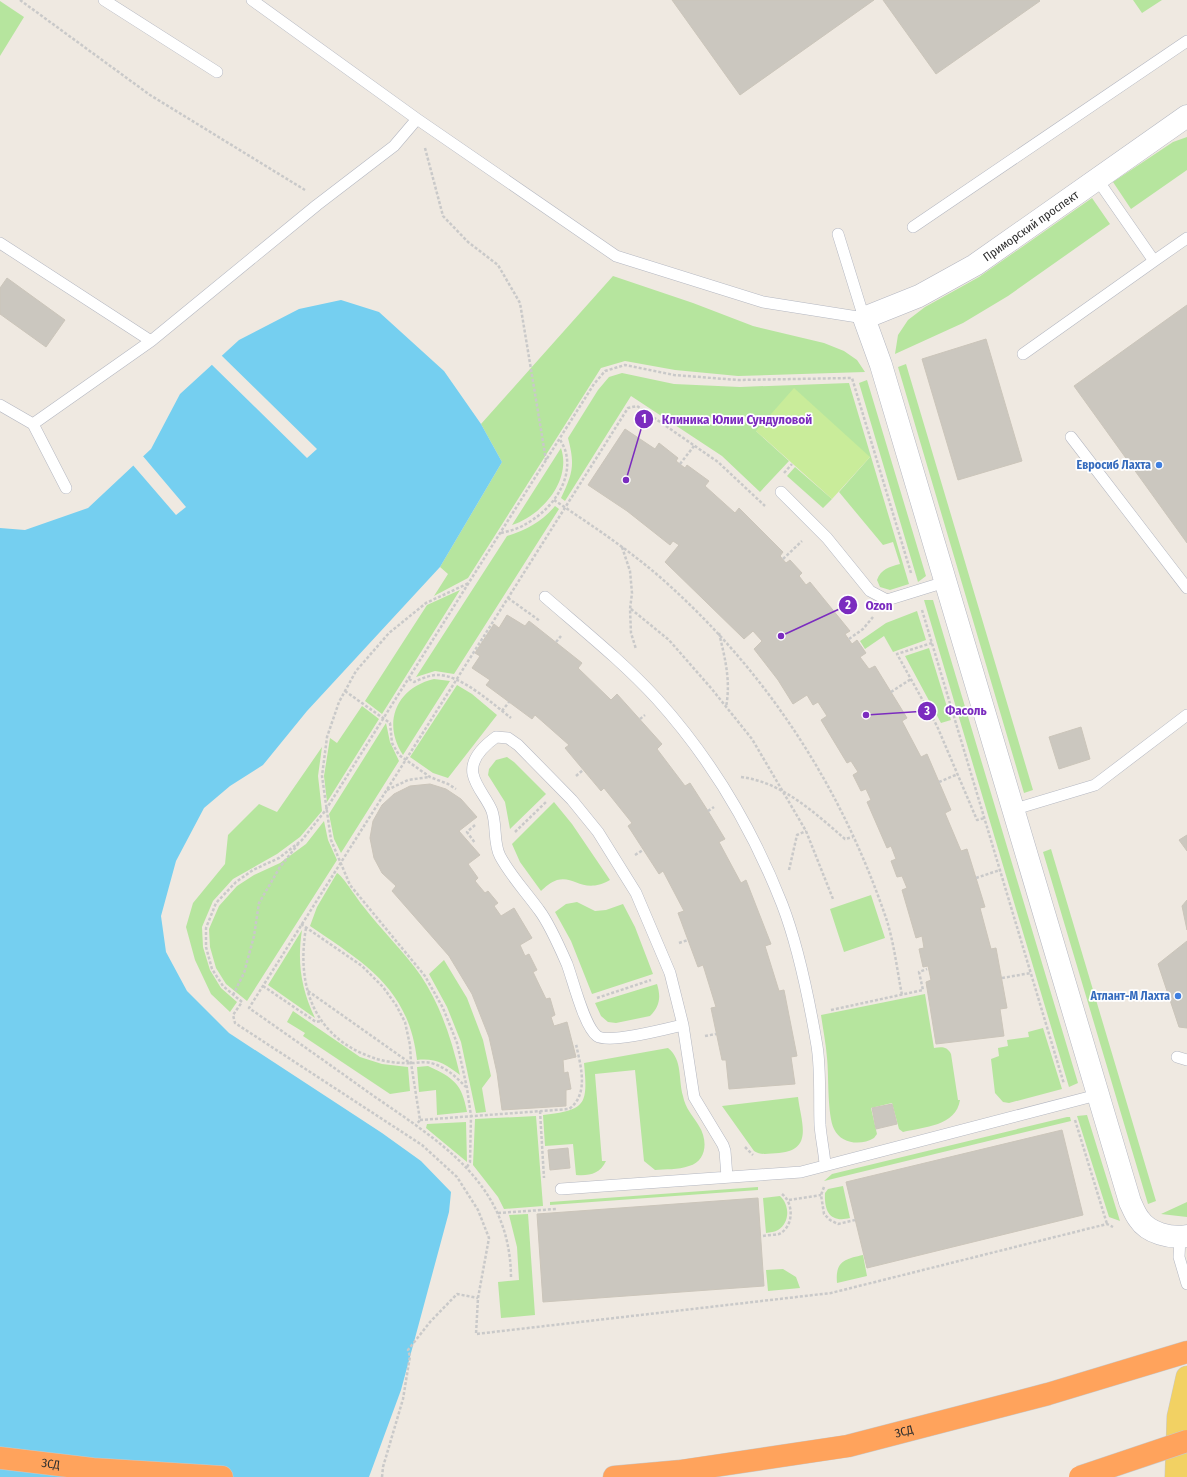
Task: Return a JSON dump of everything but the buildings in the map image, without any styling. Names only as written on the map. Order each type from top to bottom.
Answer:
[{"type":"highway","name":"ЗСД","points":[[614,1477],[681,1471],[848,1446],[1048,1394],[1187,1352]]},
{"type":"highway","points":[[1080,1477],[1187,1441]]},
{"type":"highway","name":"ЗСД","points":[[0,1458],[94,1469],[222,1477]]},
{"type":"main road","points":[[1176,1477],[1178,1416],[1187,1377]]},
{"type":"street","name":"Приморский проспект","points":[[864,318],[919,296],[974,265],[1187,116]]},
{"type":"street","points":[[864,318],[880,365],[1130,1202],[1140,1220],[1159,1234],[1183,1237]]},
{"type":"lane","points":[[104,0],[217,72]]},
{"type":"lane","points":[[252,0],[417,119],[616,256],[763,302],[864,318],[838,234]]},
{"type":"lane","points":[[913,227],[1187,40]]},
{"type":"lane","points":[[33,424],[151,341],[322,201],[394,146],[417,119]]},
{"type":"lane","points":[[1097,179],[1154,261]]},
{"type":"lane","points":[[1023,354],[1187,238]]},
{"type":"lane","points":[[0,243],[151,341]]},
{"type":"lane","points":[[0,405],[33,424],[66,488]]},
{"type":"lane","points":[[1071,437],[1187,588]]},
{"type":"lane","points":[[781,492],[827,538],[870,591],[887,600],[945,582]]},
{"type":"lane","points":[[545,598],[615,657],[658,700],[695,747],[727,792],[757,848],[783,906],[804,977],[817,1048],[820,1127],[825,1164]]},
{"type":"lane","points":[[1012,810],[1095,785],[1187,715]]},
{"type":"lane","points":[[683,1026],[609,1040],[597,1036],[588,1026],[566,962],[540,912],[509,871],[499,854],[496,826],[492,810],[476,783],[473,772],[475,761],[480,752],[496,737],[508,738],[518,744],[568,796],[598,832],[636,893],[670,973],[683,1026],[694,1097],[723,1145],[725,1151],[727,1177]]},
{"type":"lane","points":[[561,1189],[801,1172],[825,1164],[1097,1095]]},
{"type":"lane","points":[[1183,1237],[1180,1257],[1187,1284]]},
{"type":"path","points":[[20,0],[150,95],[322,201]]},
{"type":"path","points":[[417,119],[443,216],[468,242],[498,265],[520,303],[546,460]]},
{"type":"path","points":[[233,995],[244,974],[252,944],[259,903],[280,867],[326,811],[594,384],[605,371],[625,365],[674,375],[738,380],[852,378],[1106,1224],[831,1294],[476,1334],[478,1298],[489,1238],[478,1210],[457,1177],[422,1144],[235,1023],[233,1015],[242,1002],[233,995],[222,986],[212,970],[206,947],[206,928],[216,903],[236,882],[253,870],[279,858],[302,840]]},
{"type":"path","points":[[511,1277],[510,1252],[498,1213],[491,1199],[467,1167],[431,1135],[249,1008],[628,408],[637,406],[718,462],[770,510]]},
{"type":"path","points":[[501,533],[523,526],[544,513],[558,496],[566,474],[566,454],[560,439]]},
{"type":"path","points":[[680,464],[694,446]]},
{"type":"path","points":[[554,500],[622,547],[669,585],[719,633],[759,680],[799,735],[836,800],[853,837],[886,920],[902,995]]},
{"type":"path","points":[[797,536],[806,544]]},
{"type":"path","points":[[783,559],[802,541]]},
{"type":"path","points":[[467,1167],[470,1162],[471,1116],[467,1088],[457,1043],[440,1002],[425,976],[350,885],[331,840],[322,776],[327,737],[339,702],[356,671],[389,633],[426,603],[470,582]]},
{"type":"path","points":[[508,598],[543,623]]},
{"type":"path","points":[[630,609],[669,640],[752,739],[806,831],[833,899]]},
{"type":"path","points":[[867,612],[873,617],[879,617]]},
{"type":"path","points":[[849,639],[864,629],[873,617]]},
{"type":"path","points":[[555,632],[566,641]]},
{"type":"path","points":[[719,633],[727,666],[729,692],[726,707]]},
{"type":"path","points":[[556,642],[561,636]]},
{"type":"path","points":[[932,643],[897,654],[937,726],[977,820],[984,818]]},
{"type":"path","points":[[408,679],[414,682],[436,674],[449,676],[512,718]]},
{"type":"path","points":[[891,692],[911,679]]},
{"type":"path","points":[[345,691],[390,722],[392,742],[399,755],[430,777],[448,784],[459,791]]},
{"type":"path","points":[[502,711],[509,702]]},
{"type":"path","points":[[639,710],[648,719]]},
{"type":"path","points":[[640,719],[645,715]]},
{"type":"path","points":[[572,776],[574,778],[583,770]]},
{"type":"path","points":[[939,782],[958,774]]},
{"type":"path","points":[[386,790],[408,780],[430,777]]},
{"type":"path","points":[[740,777],[755,779],[785,793],[814,812],[845,839],[853,837]]},
{"type":"path","points":[[509,838],[552,796]]},
{"type":"path","points":[[710,801],[717,812]]},
{"type":"path","points":[[708,811],[714,807]]},
{"type":"path","points":[[468,824],[471,828]]},
{"type":"path","points":[[788,877],[797,835],[806,831]]},
{"type":"path","points":[[632,857],[643,850]]},
{"type":"path","points":[[976,878],[1000,870]]},
{"type":"path","points":[[301,924],[362,966],[383,988],[405,1022],[410,1045],[411,1063],[420,1120]]},
{"type":"path","points":[[306,928],[302,964],[307,991],[316,1013],[330,1031],[348,1046],[374,1058],[402,1064],[430,1063],[440,1067],[457,1077],[467,1088]]},
{"type":"path","points":[[675,944],[688,940]]},
{"type":"path","points":[[824,1011],[923,990],[920,972],[927,970]]},
{"type":"path","points":[[1002,978],[1031,973]]},
{"type":"path","points":[[592,1000],[657,978]]},
{"type":"path","points":[[262,986],[316,1022],[322,1021]]},
{"type":"path","points":[[307,991],[411,1063]]},
{"type":"path","points":[[703,1042],[702,1037],[716,1034]]},
{"type":"path","points":[[416,1125],[420,1120],[569,1109],[575,1104],[581,1090],[582,1074],[575,1039]]},
{"type":"path","points":[[540,1111],[544,1179]]},
{"type":"path","points":[[1072,1124],[1076,1123]]},
{"type":"path","points":[[744,1146],[750,1154],[757,1157]]},
{"type":"path","points":[[826,1186],[822,1189],[821,1195],[824,1214],[830,1220],[838,1224],[855,1220]]},
{"type":"path","points":[[763,1236],[779,1234],[787,1228],[791,1218],[789,1200],[783,1194],[777,1193]]},
{"type":"path","points":[[789,1200],[821,1195]]},
{"type":"path","points":[[546,1202],[546,1209]]},
{"type":"path","points":[[498,1213],[562,1208]]},
{"type":"path","points":[[382,1477],[383,1467],[403,1399],[410,1356],[408,1350],[430,1322],[457,1294],[478,1298]]},
{"type":"green space","points":[[1133,0],[1162,0],[1142,13]]},
{"type":"green space","points":[[0,1],[24,17],[0,56]]},
{"type":"green space","points":[[1187,137],[1187,170],[1131,209],[1113,182],[1173,142]]},
{"type":"green space","points":[[1092,198],[1110,224],[1008,296],[963,323],[895,354],[898,335],[908,320],[925,307],[979,277]]},
{"type":"green space","points":[[613,276],[693,303],[753,326],[824,343],[844,351],[857,360],[865,372],[738,376],[675,370],[625,361],[601,368],[468,578],[434,596],[448,574],[440,567],[502,462],[481,424]]},
{"type":"green space","points":[[906,364],[1033,790],[1024,793],[898,367]]},
{"type":"green space","points":[[622,373],[674,384],[740,387],[849,383],[909,584],[890,590],[880,587],[877,580],[881,573],[889,567],[900,564],[893,542],[883,545],[839,492],[870,457],[756,431],[789,461],[760,492],[722,456],[631,396],[565,501],[561,498],[572,469],[572,455],[568,438],[598,390],[609,377]]},
{"type":"green space","points":[[867,380],[926,576],[918,582],[859,383]]},
{"type":"green space","points":[[794,388],[870,457],[832,499],[756,431]]},
{"type":"green space","points":[[561,448],[563,460],[562,473],[552,496],[533,514],[512,525]]},
{"type":"green space","points":[[795,467],[832,499],[823,508],[787,476]]},
{"type":"green space","points":[[555,506],[559,509],[454,674],[435,671],[416,677],[507,536],[533,525],[545,517]]},
{"type":"green space","points":[[460,590],[382,714],[365,701],[427,605]]},
{"type":"green space","points":[[924,600],[933,600],[1078,1083],[1069,1087]]},
{"type":"green space","points":[[917,611],[926,640],[893,652],[884,636],[865,649],[860,641],[886,623]]},
{"type":"green space","points":[[929,648],[951,720],[941,723],[905,656]]},
{"type":"green space","points":[[434,679],[450,681],[403,755],[397,743],[394,731],[396,708],[410,690]]},
{"type":"green space","points":[[457,685],[472,694],[497,715],[448,778],[433,773],[410,757]]},
{"type":"green space","points":[[362,706],[379,719],[327,802],[324,776],[330,738],[337,743]]},
{"type":"green space","points":[[386,723],[390,742],[399,761],[341,853],[334,839],[329,814]]},
{"type":"green space","points":[[322,747],[318,776],[322,811],[300,837],[277,854],[233,879],[213,901],[202,927],[203,947],[210,970],[221,988],[237,1002],[230,1012],[211,994],[195,960],[186,927],[193,903],[225,864],[228,835],[259,804],[277,812]]},
{"type":"green space","points":[[507,757],[546,794],[510,829],[505,802],[488,775],[489,769],[496,760]]},
{"type":"green space","points":[[554,802],[572,824],[610,880],[593,886],[563,879],[553,882],[541,891],[520,862],[512,844]]},
{"type":"green space","points":[[324,821],[328,840],[337,860],[247,1001],[226,984],[216,968],[210,947],[209,929],[219,906],[237,886],[254,875],[280,863],[306,844]]},
{"type":"green space","points":[[1051,849],[1156,1201],[1148,1204],[1043,852]]},
{"type":"green space","points":[[337,873],[360,903],[407,958],[428,987],[445,1024],[460,1075],[450,1068],[435,1061],[417,1060],[412,1035],[404,1014],[394,996],[381,980],[365,966],[348,952],[310,926],[317,907]]},
{"type":"green space","points":[[871,895],[885,938],[844,952],[830,909]]},
{"type":"green space","points":[[577,902],[595,911],[606,910],[623,904],[635,927],[653,974],[592,994],[571,941],[555,912],[566,904]]},
{"type":"green space","points":[[302,930],[300,953],[301,975],[306,997],[315,1018],[268,985]]},
{"type":"green space","points":[[444,960],[467,998],[483,1040],[491,1076],[482,1088],[486,1112],[476,1113],[461,1042],[447,1007],[429,974]]},
{"type":"green space","points":[[657,984],[659,1001],[656,1009],[650,1016],[616,1023],[608,1022],[601,1016],[595,1003]]},
{"type":"green space","points":[[925,994],[934,1048],[946,1048],[951,1054],[958,1100],[960,1100],[957,1109],[946,1120],[938,1124],[903,1132],[899,1129],[892,1103],[871,1108],[877,1134],[874,1138],[869,1141],[857,1143],[846,1141],[837,1134],[834,1129],[830,1114],[827,1053],[821,1015]]},
{"type":"green space","points":[[293,1011],[360,1057],[382,1064],[408,1067],[410,1091],[390,1094],[303,1036],[305,1033],[287,1022]]},
{"type":"green space","points":[[1043,1028],[1062,1089],[1009,1103],[1003,1102],[995,1093],[991,1059],[999,1056],[998,1048],[1008,1046],[1007,1040],[1029,1037],[1028,1032]]},
{"type":"green space","points":[[668,1048],[673,1053],[678,1064],[684,1100],[704,1137],[704,1149],[699,1160],[689,1166],[655,1170],[644,1161],[635,1070],[595,1074],[602,1161],[606,1161],[601,1169],[590,1174],[576,1175],[573,1144],[545,1146],[543,1115],[568,1111],[581,1103],[584,1097],[585,1088],[584,1063]]},
{"type":"green space","points":[[428,1066],[444,1074],[455,1083],[459,1088],[465,1102],[467,1112],[437,1115],[436,1090],[419,1092],[417,1067]]},
{"type":"green space","points":[[798,1097],[803,1125],[801,1141],[790,1151],[779,1153],[763,1154],[754,1151],[722,1106]]},
{"type":"green space","points":[[1087,1115],[1120,1221],[1109,1217],[1077,1116]]},
{"type":"green space","points":[[536,1116],[543,1206],[504,1209],[498,1197],[473,1165],[475,1119]]},
{"type":"green space","points":[[1070,1117],[1071,1121],[824,1181],[832,1174]]},
{"type":"green space","points":[[466,1122],[467,1162],[426,1128],[427,1124]]},
{"type":"green space","points":[[843,1186],[850,1218],[838,1219],[833,1217],[827,1210],[825,1193],[828,1189]]},
{"type":"green space","points":[[758,1187],[758,1190],[550,1205],[550,1202]]},
{"type":"green space","points":[[780,1196],[786,1204],[787,1219],[778,1230],[766,1233],[763,1198]]},
{"type":"green space","points":[[1187,1202],[1187,1217],[1161,1214]]},
{"type":"green space","points":[[528,1214],[535,1315],[501,1318],[498,1282],[519,1280],[517,1247],[509,1215]]},
{"type":"green space","points":[[863,1255],[867,1276],[837,1283],[838,1270],[842,1262]]},
{"type":"green space","points":[[783,1269],[796,1277],[800,1288],[768,1291],[766,1270]]},
{"type":"water","points":[[341,300],[379,312],[444,371],[481,424],[502,462],[440,567],[307,711],[263,765],[230,786],[204,808],[176,861],[161,916],[166,952],[187,991],[229,1033],[382,1133],[421,1161],[451,1192],[449,1212],[401,1390],[369,1477],[0,1477],[0,528],[25,530],[88,508],[151,449],[180,394],[239,340],[299,309]]},
{"type":"pier","points":[[220,354],[317,449],[307,458],[210,363]]},
{"type":"pier","points":[[142,455],[186,507],[176,515],[132,464]]},
{"type":"place","name":"Евросиб Лахта","points":[[1159,465]]},
{"type":"place","name":"Клиника Юлии Сундуловой","points":[[626,480]]},
{"type":"place","name":"Ozon","points":[[781,636]]},
{"type":"place","name":"Фасоль","points":[[866,715]]},
{"type":"place","name":"Атлант-М Лахта","points":[[1178,996]]}]
